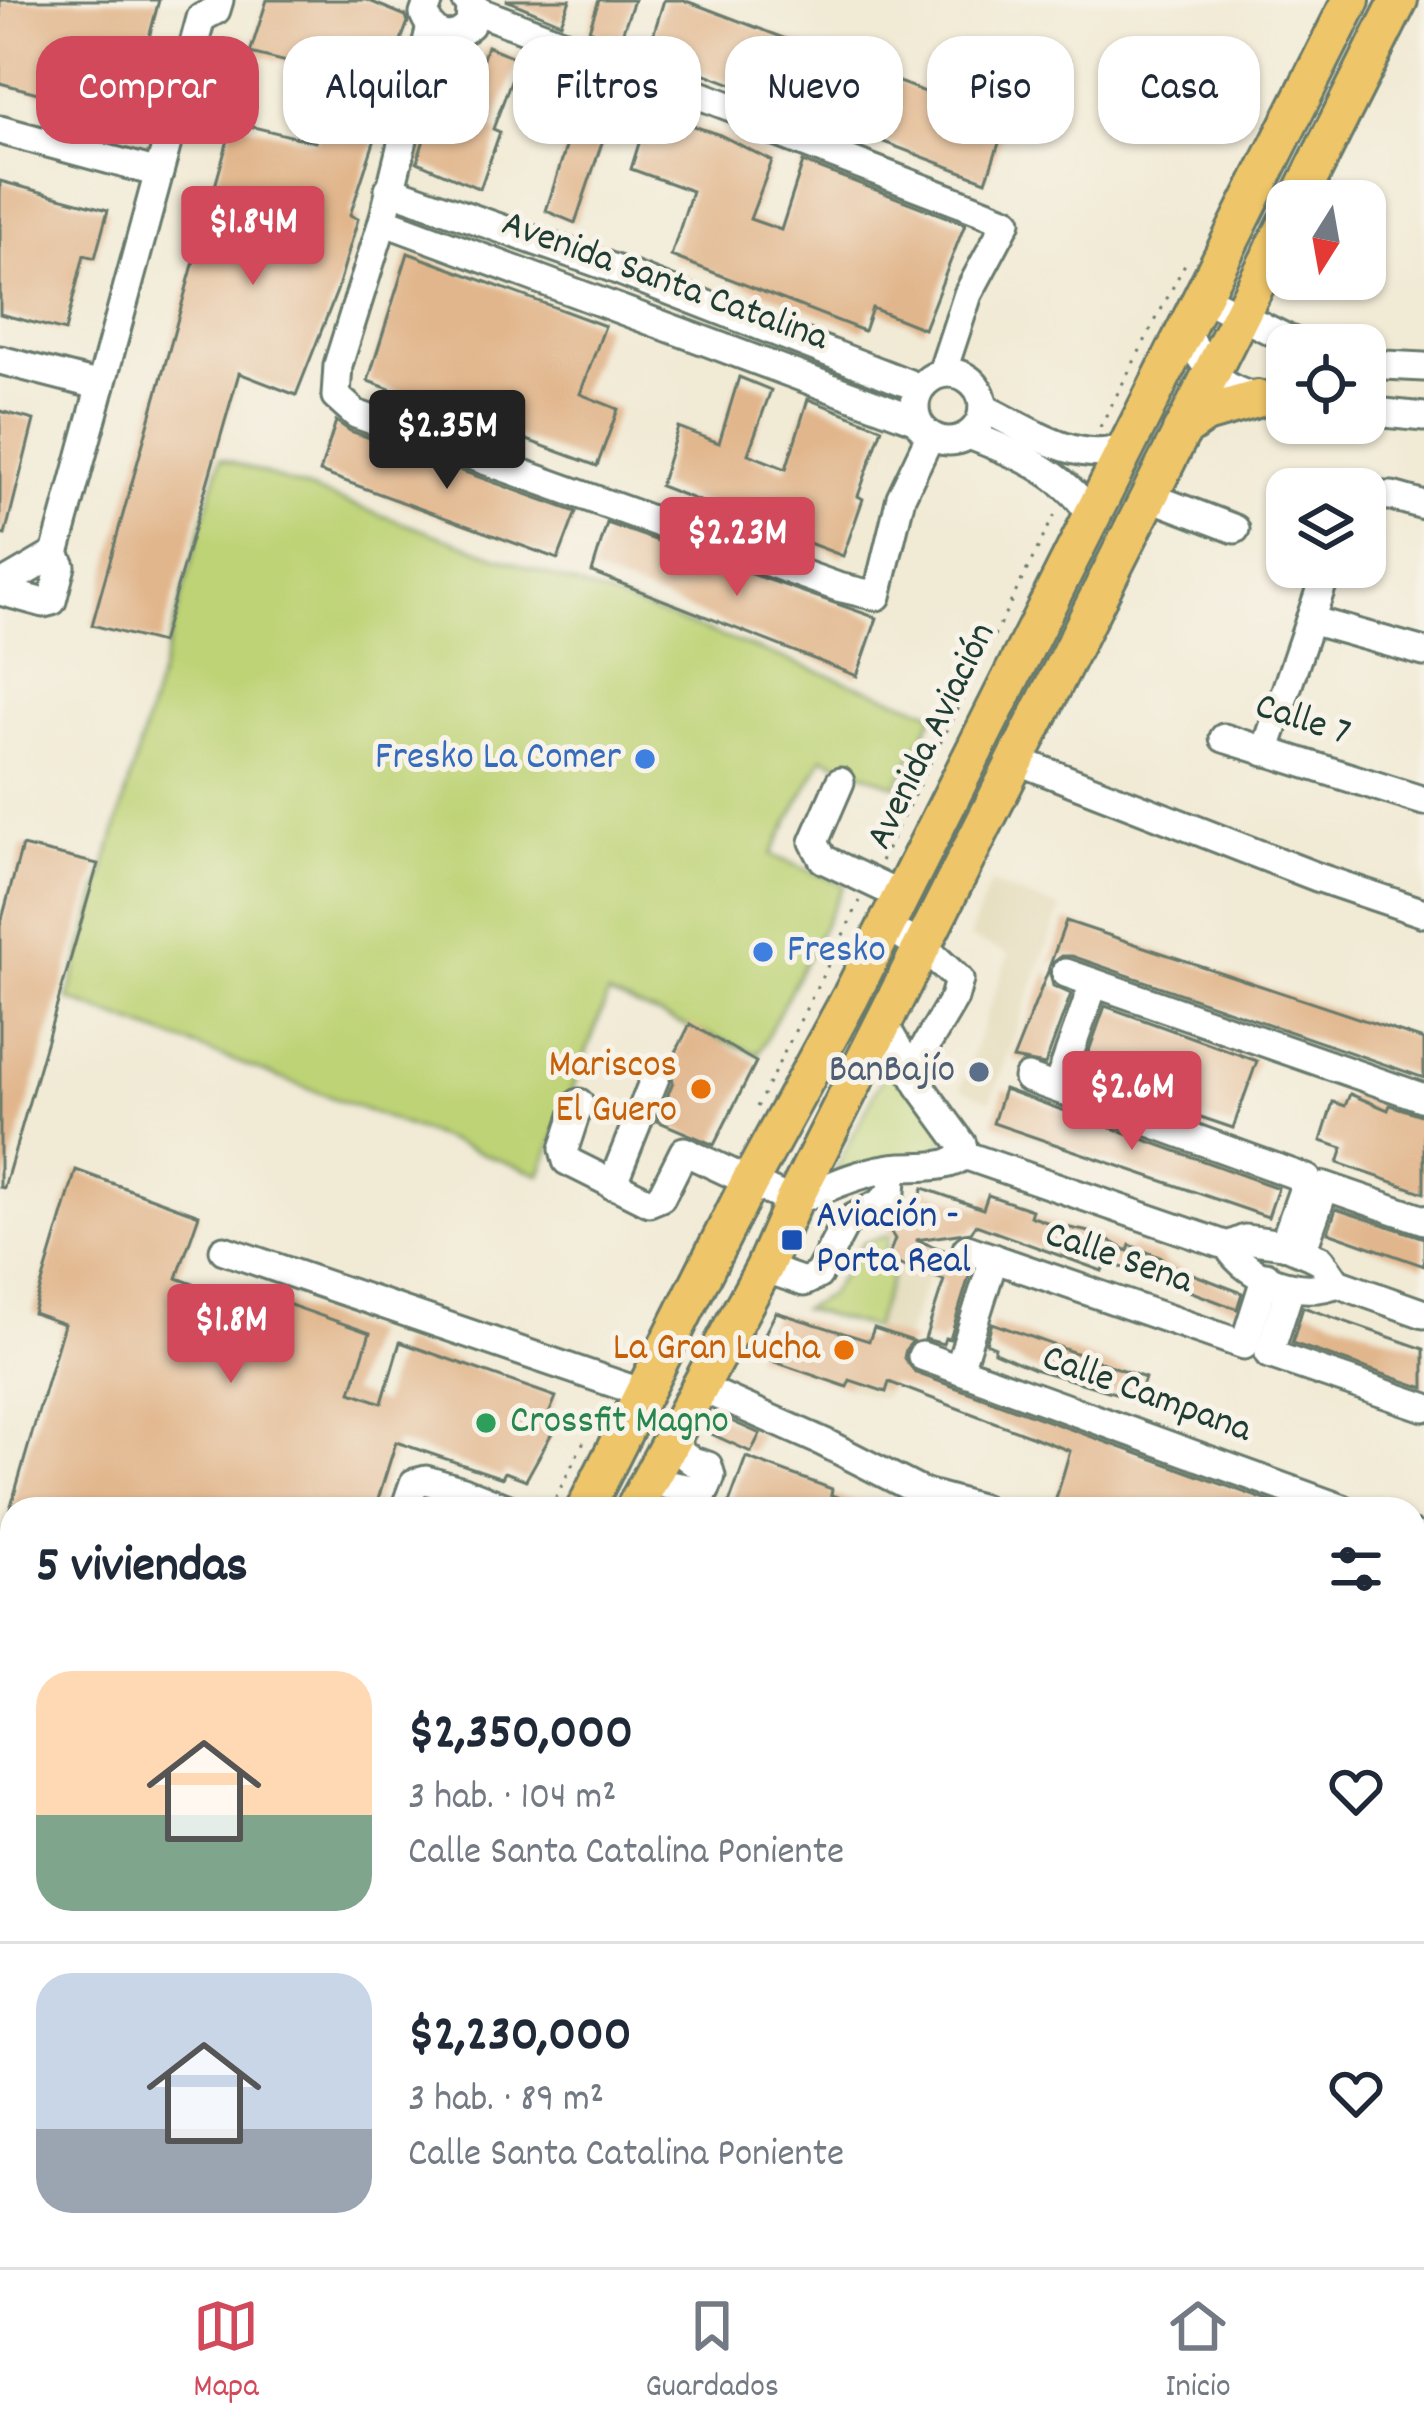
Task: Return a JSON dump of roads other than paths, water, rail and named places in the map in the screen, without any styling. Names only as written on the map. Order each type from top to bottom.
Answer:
[{"type":"main road","name":"Avenida Aviación","points":[[589,1497],[628,1388],[750,1181],[885,903],[1023,650],[1077,505],[1108,443],[1185,331],[1351,0]]},
{"type":"main road","points":[[1309,180],[1399,0]]},
{"type":"main road","points":[[643,1497],[764,1268],[793,1202],[1266,266]]},
{"type":"main road","points":[[1181,431],[1233,403],[1266,400]]},
{"type":"main road","points":[[1023,650],[1061,670]]},
{"type":"street","points":[[430,0],[424,14],[430,30],[383,221],[338,365],[336,395],[356,413],[838,587],[877,596],[923,428],[914,404],[931,381],[968,294],[1007,221],[776,132],[748,131],[469,11],[459,35],[444,37],[430,30]]},
{"type":"street","points":[[0,588],[48,603],[61,566],[55,554],[204,6]]},
{"type":"street","points":[[0,130],[159,173]]},
{"type":"street","name":"Avenida Santa Catalina","points":[[389,189],[931,381]]},
{"type":"street","name":"Avenida Santa Catalina","points":[[383,221],[595,297],[923,428]]},
{"type":"street","points":[[595,297],[607,266]]},
{"type":"street","points":[[1202,297],[1266,330]]},
{"type":"street","points":[[1185,331],[1210,374],[1232,391],[1266,399]]},
{"type":"street","points":[[0,360],[100,386]]},
{"type":"street","points":[[1386,365],[1424,367]]},
{"type":"street","points":[[923,428],[950,441],[969,435],[983,408],[975,385],[954,373],[931,381]]},
{"type":"street","points":[[983,408],[1083,454],[1108,454],[1108,443]]},
{"type":"street","points":[[1386,413],[1424,416]]},
{"type":"street","points":[[969,435],[1004,448],[1064,482],[1077,505]]},
{"type":"street","points":[[1148,496],[1235,529]]},
{"type":"street","points":[[1386,496],[1424,505]]},
{"type":"street","points":[[0,588],[55,554]]},
{"type":"street","points":[[1265,752],[1321,588]]},
{"type":"street","points":[[1310,620],[1424,652]]},
{"type":"street","name":"Calle 7","points":[[1224,738],[1424,801]]},
{"type":"street","points":[[1016,760],[1316,877],[1424,913]]},
{"type":"street","points":[[840,782],[814,842],[816,851],[885,903],[959,980],[954,998],[911,1071]]},
{"type":"street","points":[[1066,973],[1424,1097]]},
{"type":"street","points":[[1057,1088],[1094,983]]},
{"type":"street","points":[[885,1026],[948,1121],[964,1154]]},
{"type":"street","points":[[612,1185],[656,1075]]},
{"type":"street","points":[[1028,1078],[1307,1179],[1293,1247]]},
{"type":"street","points":[[579,1103],[564,1148],[567,1161],[649,1202],[656,1200],[684,1150],[793,1202],[893,1168],[956,1162],[964,1154]]},
{"type":"street","points":[[964,1154],[1228,1246],[1236,1259],[1278,1281],[1322,1289],[1337,1283]]},
{"type":"street","points":[[764,1268],[804,1282],[818,1275],[846,1222],[891,1192],[893,1168]]},
{"type":"street","points":[[1293,1247],[1325,1186],[1424,1220]]},
{"type":"street","points":[[1228,1246],[1245,1239],[1293,1247],[1321,1260],[1337,1283],[1424,1315]]},
{"type":"street","points":[[224,1250],[628,1388]]},
{"type":"street","name":"Calle Sena","points":[[959,1369],[980,1253],[1424,1407]]},
{"type":"street","points":[[1256,1349],[1278,1281]]},
{"type":"street","name":"Calle Campana","points":[[922,1356],[1310,1497]]},
{"type":"street","points":[[699,1387],[939,1497]]},
{"type":"street","points":[[645,1497],[657,1483],[705,1491],[711,1476],[708,1466],[679,1451],[676,1432]]},
{"type":"street","points":[[409,1497],[414,1483],[426,1480],[455,1497]]},
{"type":"place","name":"Fresko La Comer","points":[[645,759]]},
{"type":"place","name":"Fresko","points":[[763,952]]},
{"type":"place","name":"BanBajío","points":[[979,1072]]},
{"type":"place","name":"Mariscos El Guero","points":[[701,1089]]},
{"type":"place","name":"Aviación - Porta Real","points":[[792,1240]]},
{"type":"place","name":"La Gran Lucha","points":[[844,1350]]},
{"type":"place","name":"Crossfit Magno","points":[[486,1423]]}]
